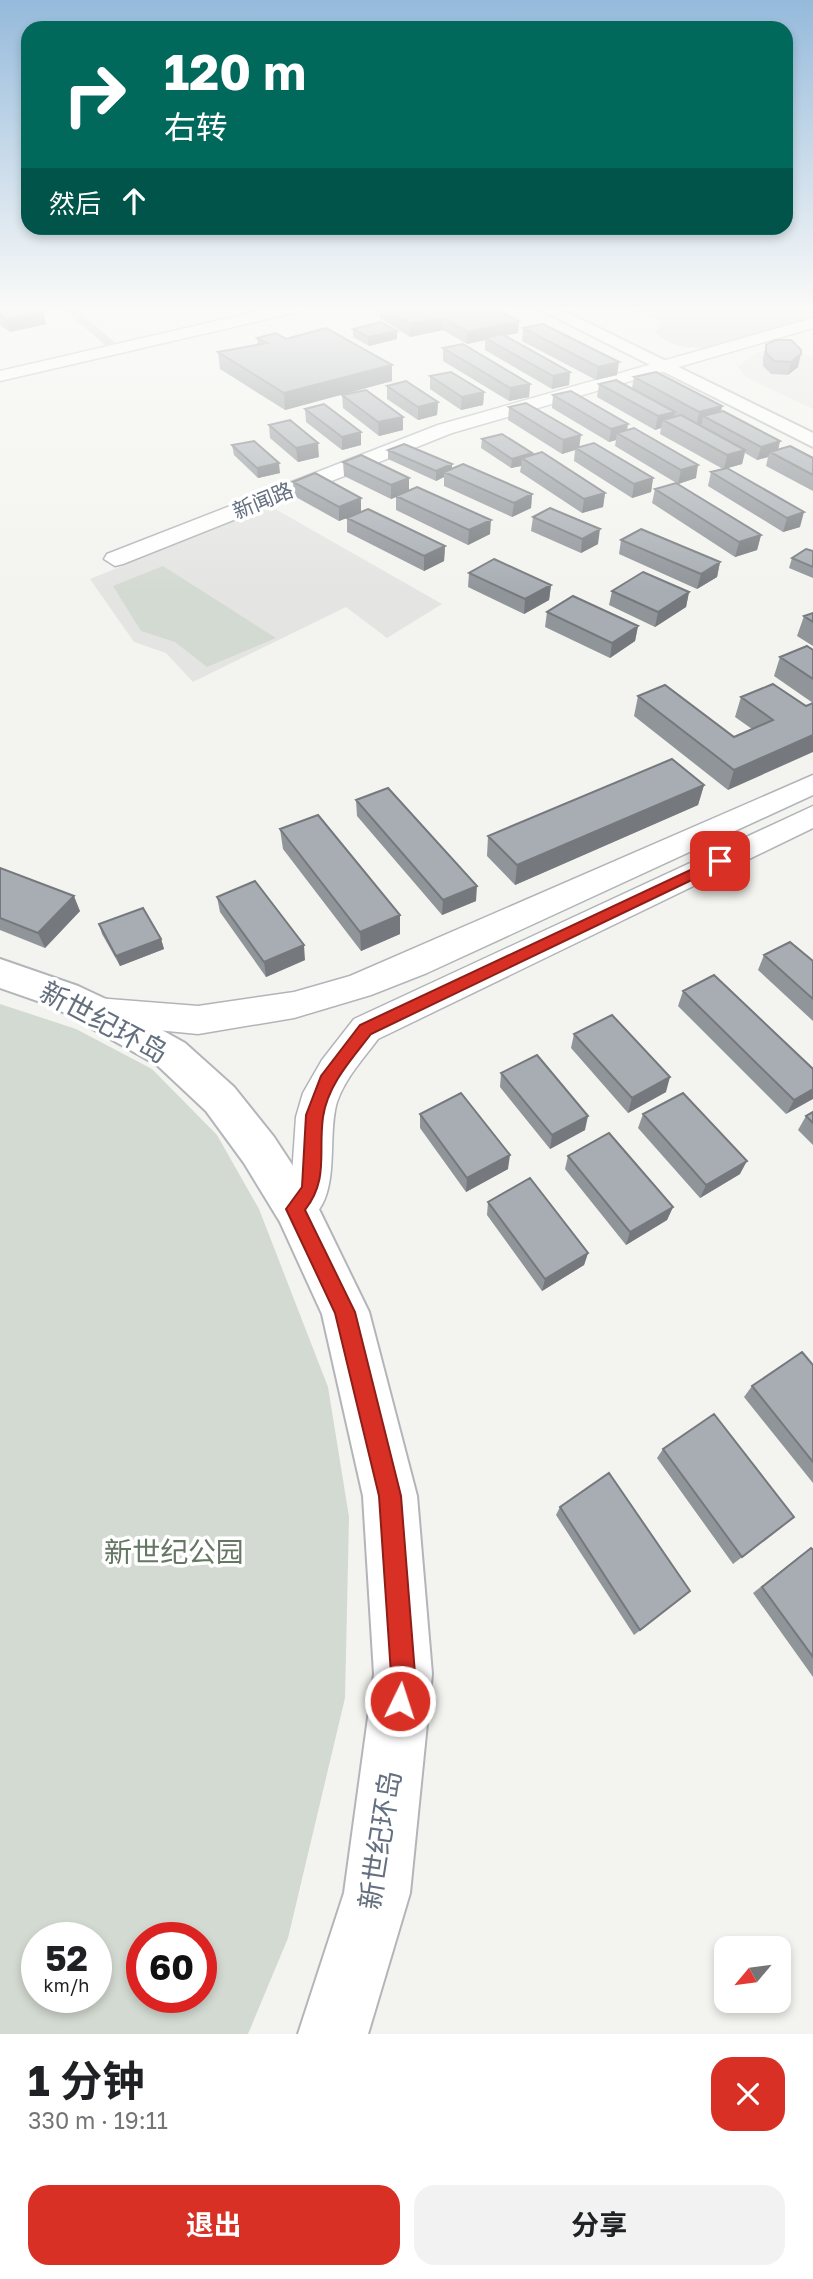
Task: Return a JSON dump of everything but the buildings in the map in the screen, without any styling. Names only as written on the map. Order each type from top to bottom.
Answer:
[{"type":"main road","name":"新闻路","points":[[115,559],[445,429],[543,402]]},
{"type":"main road","points":[[734,402],[813,441]]},
{"type":"main road","points":[[96,1011],[198,1020],[294,1005],[359,986],[415,964],[813,783]]},
{"type":"main road","points":[[296,1209],[310,1189],[315,1115],[330,1076],[366,1029],[813,816]]},
{"type":"main road","name":"新世纪环岛","points":[[0,973],[65,996],[96,1011],[171,1054],[220,1099],[259,1150],[296,1209],[345,1312],[390,1496],[403,1674],[377,1893],[333,2034]]},
{"type":"shaded area","points":[[798,402],[813,402],[813,409]]},
{"type":"shaded area","points":[[270,506],[442,604],[387,638],[346,607],[193,682],[166,653],[134,642],[90,579]]},
{"type":"green space","points":[[163,566],[276,638],[207,667],[175,642],[141,631],[113,586]]},
{"type":"green space","name":"新世纪公园","points":[[0,1004],[76,1029],[152,1069],[217,1135],[259,1209],[328,1387],[349,1517],[345,1698],[288,1938],[248,2034],[0,2034]]},
{"type":"route","points":[[400,1701],[403,1674],[390,1496],[345,1312],[296,1209],[310,1189],[315,1147],[315,1115],[330,1076],[366,1029],[720,861]]}]
